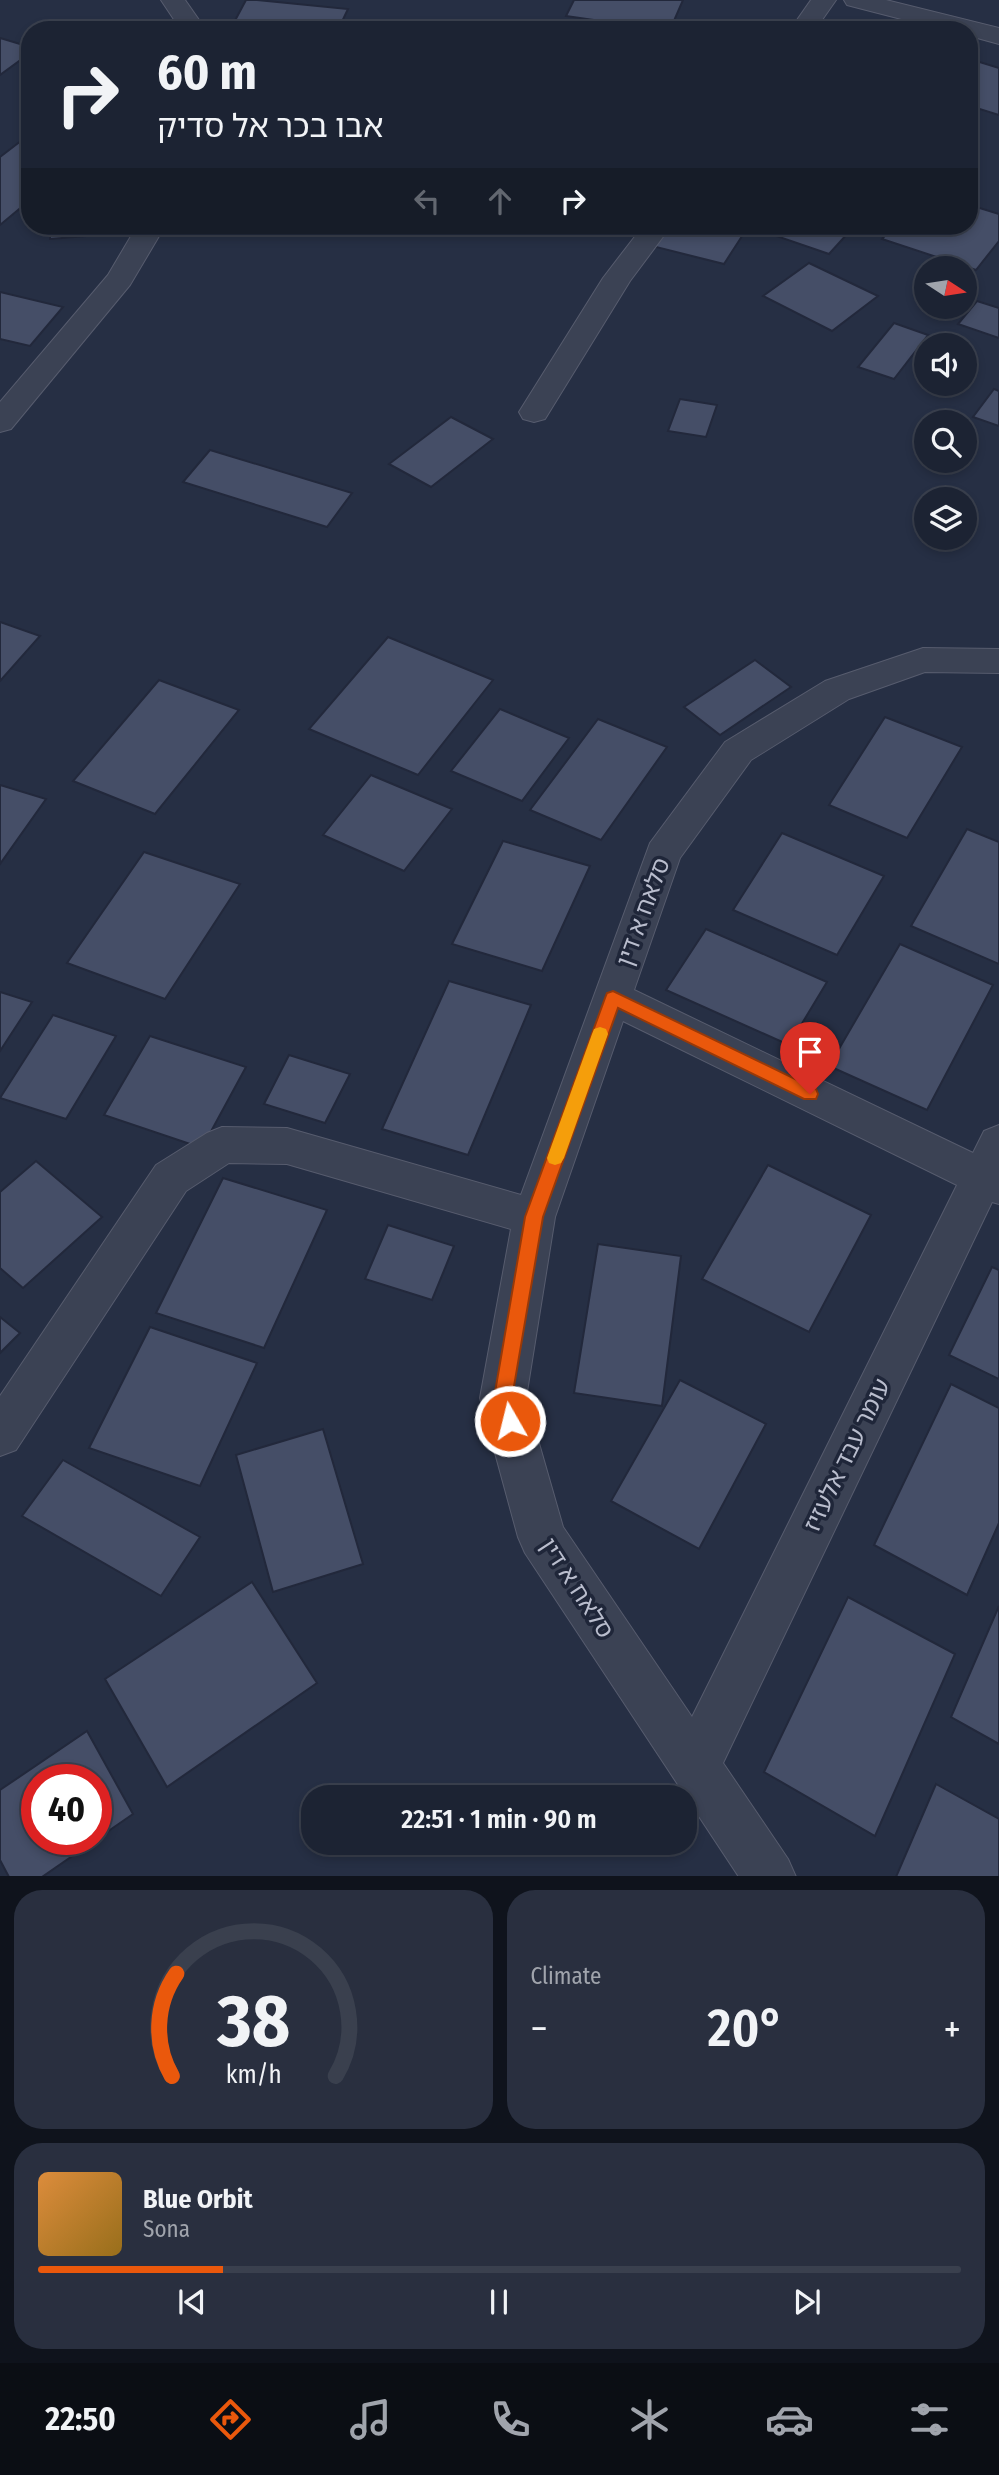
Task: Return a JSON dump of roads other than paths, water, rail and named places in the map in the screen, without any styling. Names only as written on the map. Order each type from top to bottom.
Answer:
[{"type":"street","points":[[173,0],[188,21]]},
{"type":"street","points":[[809,21],[824,0]]},
{"type":"street","points":[[856,0],[939,21]]},
{"type":"street","points":[[978,31],[999,36]]},
{"type":"street","points":[[0,422],[120,279],[146,235]]},
{"type":"street","points":[[534,412],[617,278],[650,235]]},
{"type":"street","name":"סלאח א דין","points":[[769,1876],[542,1537],[503,1398],[534,1217],[663,853],[738,751],[837,690],[923,660],[999,661]]},
{"type":"street","points":[[613,998],[993,1169]]},
{"type":"street","points":[[0,1435],[172,1178],[222,1145],[287,1146],[534,1217]]},
{"type":"street","name":"עומר עבד אלעזיז","points":[[695,1766],[993,1169]]}]
